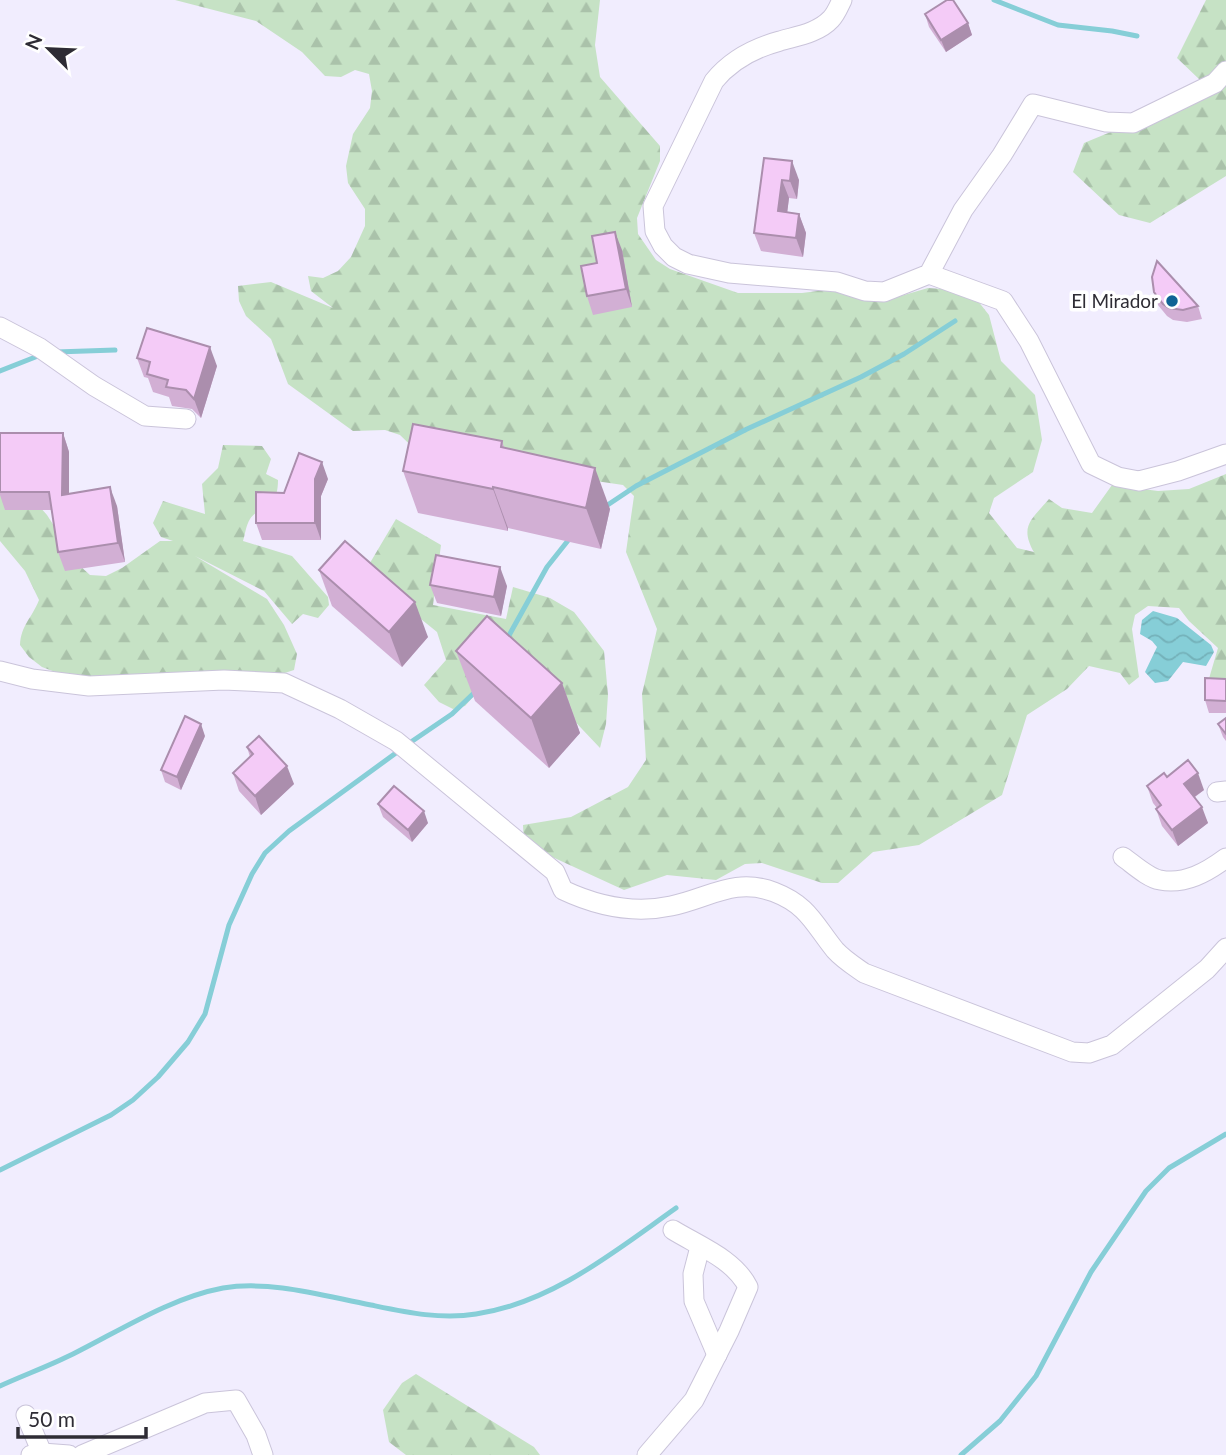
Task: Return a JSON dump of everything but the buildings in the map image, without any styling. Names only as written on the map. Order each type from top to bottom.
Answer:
[{"type":"street","points":[[842,0],[830,20],[808,34],[748,53],[726,66],[714,81],[653,206],[655,231],[663,246],[674,257],[688,264],[729,273],[837,282],[865,291],[884,292],[929,274],[963,210],[1002,155],[1033,104],[1106,122],[1132,123],[1215,83],[1226,71]]},
{"type":"street","points":[[929,274],[1003,301],[1029,341],[1091,464],[1118,477],[1139,481],[1226,454]]},
{"type":"street","points":[[0,327],[40,348],[94,386],[145,416],[186,419]]},
{"type":"street","points":[[0,671],[32,679],[89,686],[224,680],[284,683],[341,709],[396,741],[555,872],[563,890],[584,900],[628,909],[671,906],[735,886],[775,892],[806,911],[835,950],[864,973],[1072,1052],[1088,1054],[1112,1045],[1207,969],[1226,948]]},
{"type":"street","points":[[1123,857],[1158,880],[1177,881],[1198,877],[1226,858]]},
{"type":"street","points":[[647,1455],[694,1400],[748,1287],[741,1274],[673,1230]]},
{"type":"street","points":[[700,1247],[693,1274],[694,1301],[717,1355]]},
{"type":"street","points":[[82,1455],[205,1402],[236,1400],[256,1435],[263,1455]]},
{"type":"street","points":[[26,1415],[52,1454]]},
{"type":"green space","points":[[175,0],[600,0],[595,45],[600,77],[660,146],[660,161],[637,218],[638,234],[656,260],[670,269],[738,293],[802,293],[833,289],[880,302],[928,288],[970,291],[989,315],[1001,361],[1035,395],[1042,440],[1033,472],[994,498],[989,513],[1017,548],[1034,552],[1028,529],[1033,518],[1049,499],[1062,508],[1092,513],[1112,485],[1158,491],[1189,489],[1226,474],[1226,681],[1208,682],[1218,648],[1179,608],[1148,606],[1135,615],[1132,629],[1139,677],[1129,685],[1120,673],[1089,666],[1067,689],[1027,715],[1002,795],[919,845],[873,852],[838,883],[822,883],[762,863],[745,864],[716,880],[667,875],[624,890],[524,844],[523,825],[571,817],[628,787],[646,760],[642,694],[657,629],[626,552],[634,496],[623,485],[494,466],[432,466],[400,435],[385,430],[353,431],[288,384],[271,339],[246,316],[239,301],[238,286],[271,282],[333,308],[311,291],[308,276],[323,278],[338,271],[351,257],[365,226],[365,209],[348,183],[346,166],[353,134],[370,108],[372,91],[369,74],[355,70],[341,77],[325,76],[302,52],[256,21]]},
{"type":"green space","points":[[1206,0],[1226,0],[1226,176],[1150,223],[1119,215],[1073,172],[1084,143],[1176,105],[1200,80],[1177,58]]},
{"type":"green space","points":[[223,445],[262,446],[271,459],[266,474],[278,480],[275,496],[250,519],[243,541],[292,556],[328,597],[329,605],[318,618],[303,614],[292,624],[264,591],[195,556],[267,599],[284,625],[297,654],[294,670],[235,689],[219,690],[71,678],[42,667],[29,657],[20,645],[21,638],[39,600],[25,571],[0,541],[0,449],[17,481],[47,515],[79,565],[90,575],[106,576],[160,541],[173,541],[161,537],[153,523],[163,501],[205,514],[202,484],[218,468]]},
{"type":"green space","points":[[396,519],[441,545],[433,605],[506,619],[513,587],[550,598],[574,612],[604,651],[608,695],[606,724],[600,748],[511,654],[465,706],[453,709],[439,702],[424,685],[446,660],[437,632],[364,573]]},
{"type":"green space","points":[[416,1374],[534,1447],[540,1455],[406,1455],[389,1442],[383,1410],[402,1383]]},
{"type":"water","points":[[1153,611],[1177,618],[1211,645],[1214,652],[1206,666],[1183,662],[1168,681],[1155,683],[1145,672],[1157,647],[1140,634],[1142,620]]},
{"type":"waterway","points":[[994,0],[1058,25],[1137,36]]},
{"type":"waterway","points":[[603,508],[636,486],[747,429],[861,377],[904,354],[955,321]]},
{"type":"waterway","points":[[56,352],[115,350]]},
{"type":"waterway","points":[[0,371],[43,354]]},
{"type":"waterway","points":[[507,639],[547,567],[570,538]]},
{"type":"waterway","points":[[408,744],[452,714],[477,690]]},
{"type":"waterway","points":[[0,1170],[111,1115],[133,1100],[158,1077],[188,1042],[205,1014],[229,925],[252,874],[265,853],[289,831],[400,750]]},
{"type":"waterway","points":[[961,1455],[1000,1421],[1036,1376],[1091,1272],[1146,1191],[1169,1168],[1226,1134]]},
{"type":"waterway","points":[[0,1386],[64,1358],[165,1307],[223,1288],[279,1287],[436,1316],[463,1316],[504,1308],[531,1299],[582,1273],[676,1208]]},
{"type":"place","name":"El Mirador","points":[[1172,301]]}]
